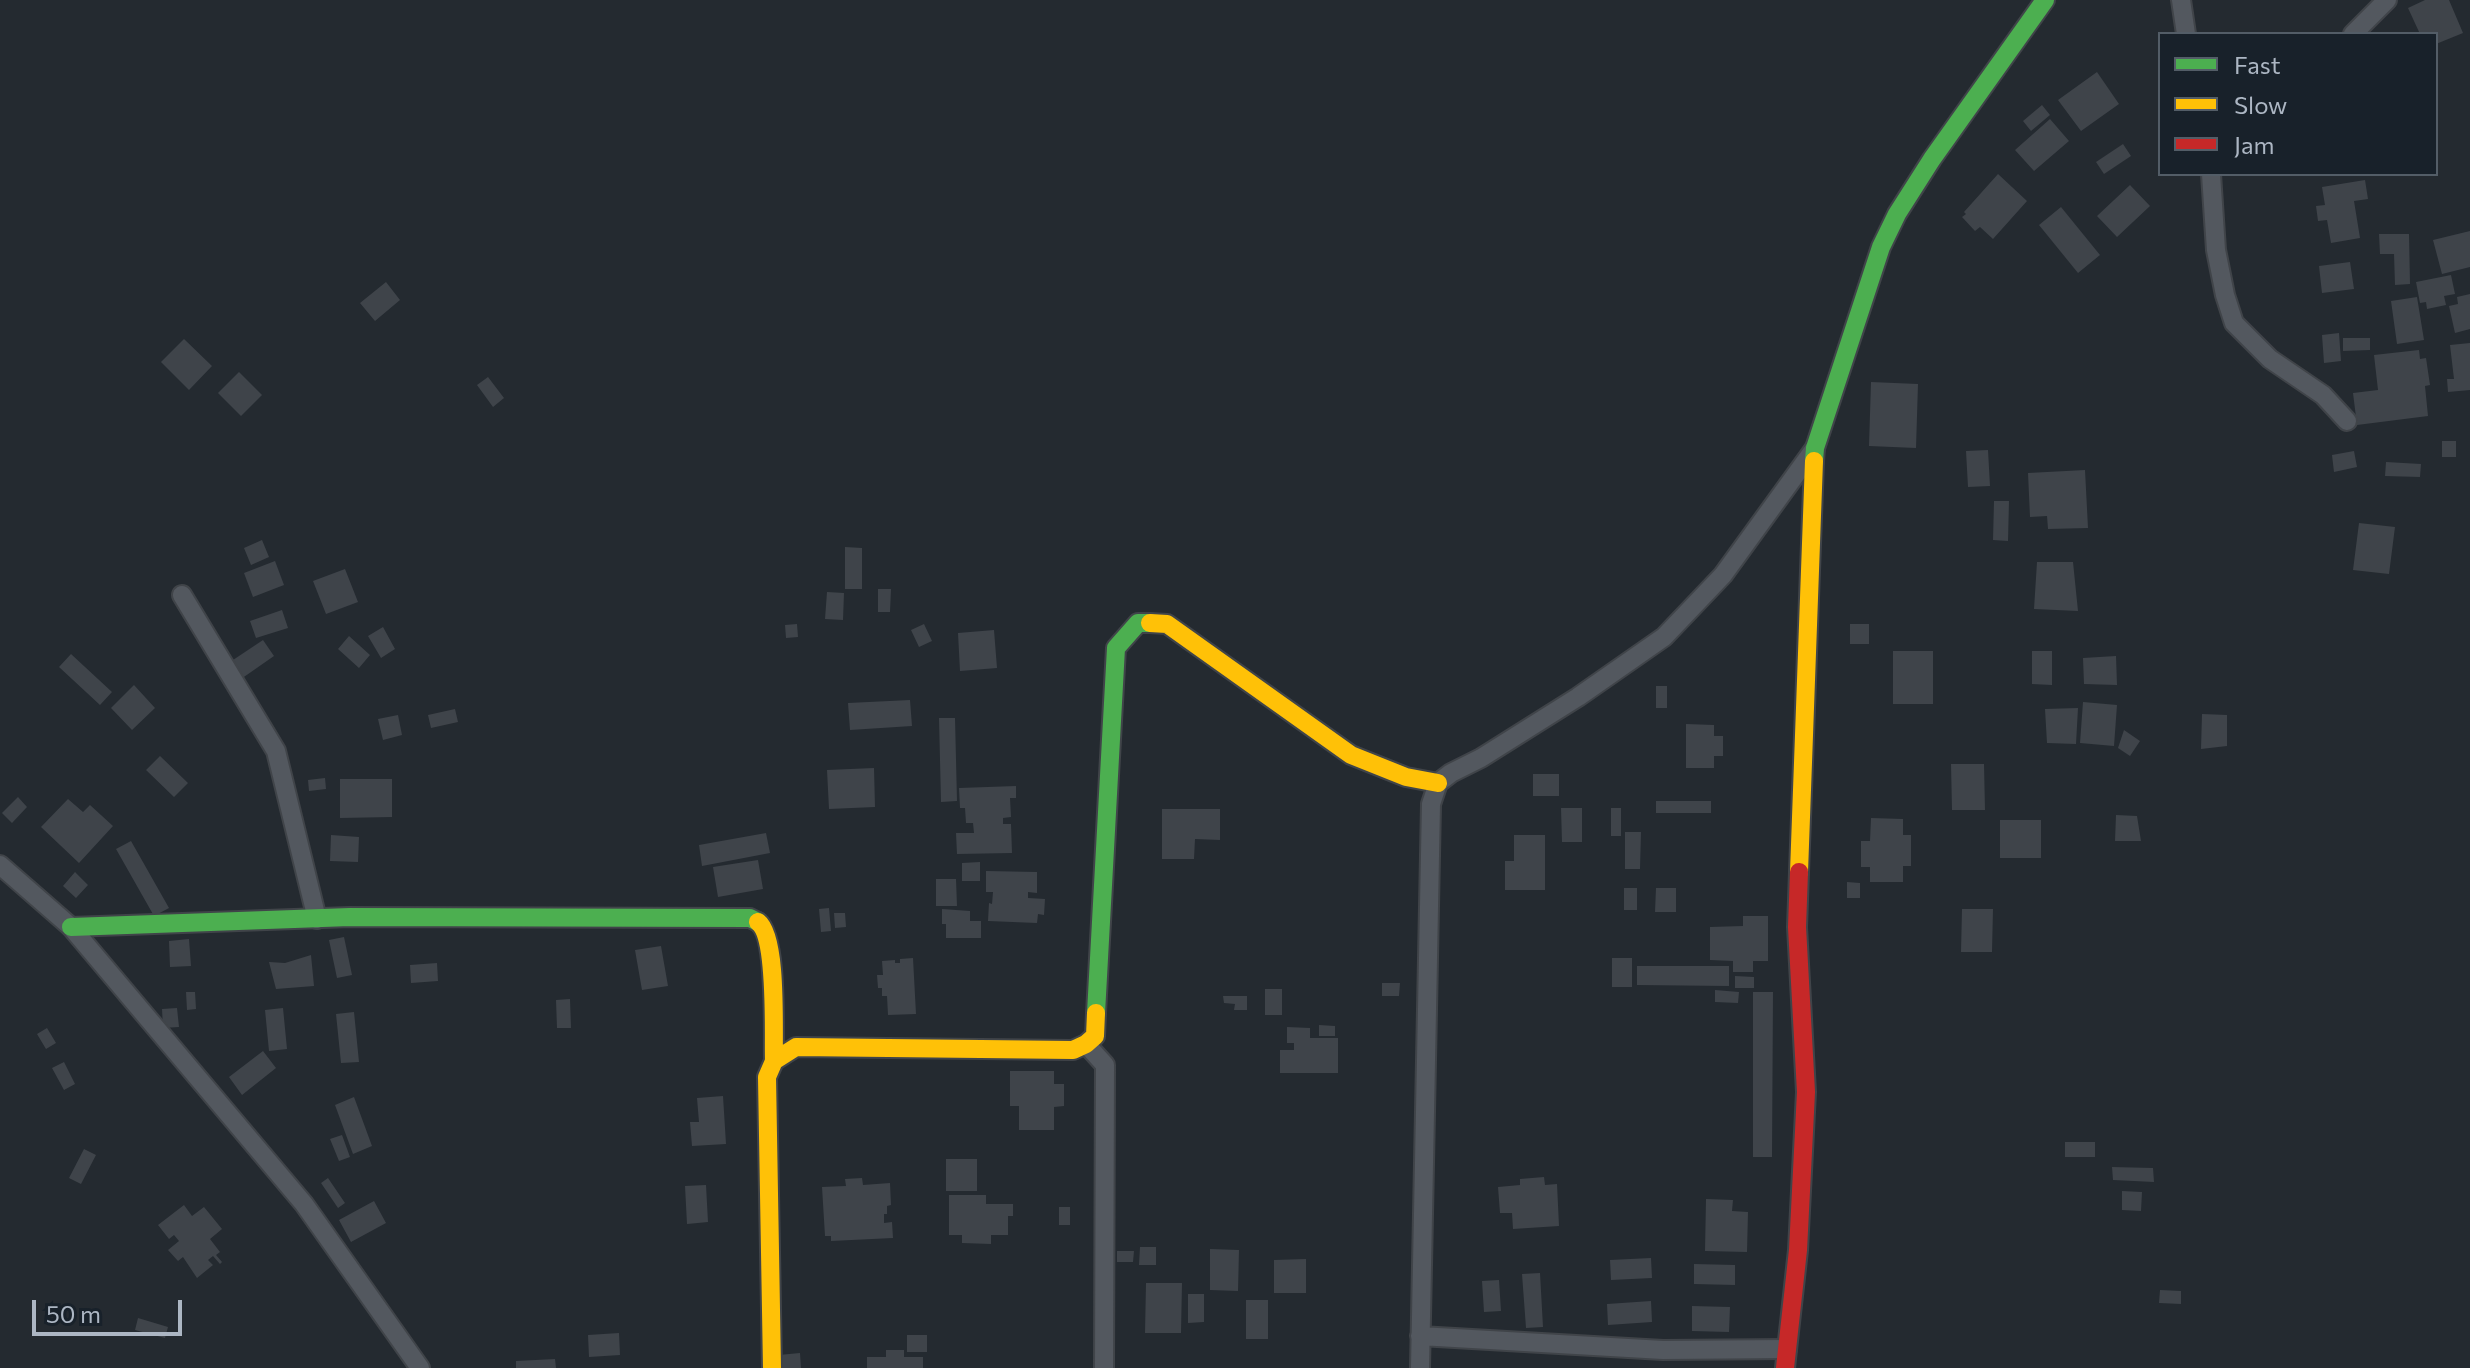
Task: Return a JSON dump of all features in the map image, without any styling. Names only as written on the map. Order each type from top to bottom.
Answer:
[{"type":"street","points":[[1420,1336],[1786,1359],[1798,1250],[1806,1092],[1797,927],[1815,448],[1881,247],[1897,214],[1932,159],[2045,0]]},
{"type":"street","points":[[2181,0],[2186,32]]},
{"type":"street","points":[[2355,32],[2387,0]]},
{"type":"street","points":[[2211,176],[2216,250],[2234,323],[2270,359],[2323,395],[2347,421]]},
{"type":"street","points":[[1420,1368],[1431,804],[1438,783],[1566,704],[1664,637],[1723,575],[1815,448]]},
{"type":"street","points":[[182,595],[276,751],[317,919]]},
{"type":"street","points":[[774,1061],[796,1047],[1073,1050],[1095,1036],[1116,648],[1138,623],[1167,624],[1351,755],[1406,777],[1438,783]]},
{"type":"street","points":[[0,865],[71,927],[304,1204],[420,1368]]},
{"type":"street","points":[[71,927],[317,919],[750,918],[759,922],[767,930],[774,1061],[767,1077],[772,1368]]},
{"type":"street","points":[[1086,1044],[1105,1065],[1104,1368]]},
{"type":"building","points":[[2425,0],[2449,0],[2463,33],[2438,43],[2438,32],[2419,32],[2408,8]]},
{"type":"building","points":[[2097,72],[2119,104],[2081,131],[2058,100]]},
{"type":"building","points":[[2042,105],[2050,115],[2031,131],[2023,121]]},
{"type":"building","points":[[2050,119],[2069,141],[2034,171],[2015,150]]},
{"type":"building","points":[[2123,144],[2131,156],[2104,174],[2096,162]]},
{"type":"building","points":[[1998,174],[2027,201],[1993,239],[1980,227],[1975,231],[1962,217]]},
{"type":"building","points":[[2365,180],[2368,199],[2354,201],[2360,238],[2331,243],[2327,220],[2318,221],[2316,206],[2325,205],[2322,187]]},
{"type":"building","points":[[2130,185],[2150,206],[2117,237],[2097,216]]},
{"type":"building","points":[[2061,207],[2100,255],[2078,273],[2039,225]]},
{"type":"building","points":[[2470,231],[2470,267],[2442,274],[2433,240]]},
{"type":"building","points":[[2379,234],[2409,234],[2410,284],[2395,285],[2394,254],[2380,254]]},
{"type":"building","points":[[2350,262],[2354,289],[2322,293],[2319,266]]},
{"type":"building","points":[[2451,275],[2455,294],[2444,296],[2446,305],[2427,309],[2426,302],[2420,303],[2416,282]]},
{"type":"building","points":[[386,282],[400,300],[375,321],[360,303]]},
{"type":"building","points":[[2470,294],[2470,329],[2455,333],[2449,306],[2458,304],[2457,297]]},
{"type":"building","points":[[2417,297],[2424,340],[2397,344],[2391,301]]},
{"type":"building","points":[[2339,333],[2341,361],[2324,363],[2322,335]]},
{"type":"building","points":[[2343,338],[2370,338],[2370,350],[2343,351]]},
{"type":"building","points":[[184,339],[212,366],[189,390],[161,362]]},
{"type":"building","points":[[2470,343],[2470,390],[2448,392],[2447,379],[2454,379],[2450,345]]},
{"type":"building","points":[[2419,350],[2420,359],[2426,358],[2430,385],[2425,386],[2428,416],[2357,425],[2353,393],[2378,390],[2374,355]]},
{"type":"building","points":[[239,372],[262,395],[241,416],[218,393]]},
{"type":"building","points":[[488,377],[504,398],[493,407],[477,385]]},
{"type":"building","points":[[1871,382],[1918,384],[1916,448],[1869,446]]},
{"type":"building","points":[[2442,441],[2456,441],[2456,457],[2442,457]]},
{"type":"building","points":[[1988,450],[1990,486],[1968,487],[1966,451]]},
{"type":"building","points":[[2354,451],[2357,467],[2334,472],[2332,455]]},
{"type":"building","points":[[2386,462],[2421,464],[2420,477],[2385,476]]},
{"type":"building","points":[[2085,470],[2088,528],[2048,529],[2047,516],[2030,517],[2028,473]]},
{"type":"building","points":[[1994,501],[2009,501],[2008,541],[1993,540]]},
{"type":"building","points":[[2359,523],[2395,527],[2389,574],[2353,570]]},
{"type":"building","points":[[262,540],[269,557],[251,565],[244,548]]},
{"type":"building","points":[[845,547],[862,548],[862,589],[845,589]]},
{"type":"building","points":[[275,561],[284,585],[253,597],[244,573]]},
{"type":"building","points":[[2037,562],[2073,562],[2078,611],[2034,609]]},
{"type":"building","points":[[345,569],[358,602],[326,614],[313,581]]},
{"type":"building","points":[[878,589],[891,589],[890,612],[878,612]]},
{"type":"building","points":[[827,592],[844,593],[843,620],[825,619]]},
{"type":"building","points":[[282,610],[288,628],[256,638],[250,621]]},
{"type":"building","points":[[797,624],[798,637],[786,638],[785,625]]},
{"type":"building","points":[[924,624],[932,641],[919,647],[911,630]]},
{"type":"building","points":[[1850,624],[1869,624],[1869,644],[1850,644]]},
{"type":"building","points":[[383,627],[395,649],[381,658],[368,636]]},
{"type":"building","points":[[994,630],[997,668],[960,671],[958,633]]},
{"type":"building","points":[[349,636],[370,655],[359,668],[338,649]]},
{"type":"building","points":[[263,640],[274,656],[241,679],[230,662]]},
{"type":"building","points":[[1893,651],[1933,651],[1933,704],[1893,704]]},
{"type":"building","points":[[2032,651],[2052,651],[2052,685],[2032,684]]},
{"type":"building","points":[[71,654],[112,692],[100,705],[59,667]]},
{"type":"building","points":[[2116,656],[2117,685],[2084,684],[2083,658]]},
{"type":"building","points":[[134,685],[155,708],[132,730],[111,708]]},
{"type":"building","points":[[1656,686],[1667,686],[1667,708],[1656,708]]},
{"type":"building","points":[[910,700],[912,726],[850,730],[848,703]]},
{"type":"building","points":[[2083,702],[2117,705],[2114,746],[2080,743]]},
{"type":"building","points":[[2078,708],[2076,744],[2047,743],[2045,709]]},
{"type":"building","points":[[455,709],[458,722],[431,728],[428,715]]},
{"type":"building","points":[[2202,714],[2227,715],[2227,746],[2201,749]]},
{"type":"building","points":[[398,715],[402,735],[383,740],[378,719]]},
{"type":"building","points":[[939,718],[955,718],[957,801],[941,802]]},
{"type":"building","points":[[1686,724],[1714,725],[1714,736],[1723,736],[1723,756],[1714,756],[1714,768],[1686,768]]},
{"type":"building","points":[[2124,730],[2140,741],[2130,756],[2118,748]]},
{"type":"building","points":[[160,756],[188,783],[174,797],[146,770]]},
{"type":"building","points":[[1951,764],[1984,764],[1985,810],[1952,810]]},
{"type":"building","points":[[874,768],[875,807],[829,809],[827,770]]},
{"type":"building","points":[[1533,774],[1559,774],[1559,796],[1533,796]]},
{"type":"building","points":[[325,778],[326,789],[309,791],[308,780]]},
{"type":"building","points":[[340,779],[392,779],[392,817],[340,818]]},
{"type":"building","points":[[1016,786],[1016,798],[1010,798],[1011,817],[1003,818],[1003,824],[1011,824],[1012,853],[957,854],[956,833],[974,833],[973,823],[966,823],[965,808],[960,808],[959,788]]},
{"type":"building","points":[[18,797],[27,807],[12,823],[2,813]]},
{"type":"building","points":[[68,799],[83,812],[90,805],[113,826],[79,863],[41,827]]},
{"type":"building","points":[[1656,801],[1711,801],[1711,813],[1656,813]]},
{"type":"building","points":[[1561,808],[1582,808],[1582,842],[1562,842]]},
{"type":"building","points":[[1611,808],[1621,808],[1621,836],[1611,836]]},
{"type":"building","points":[[1162,809],[1220,809],[1220,840],[1195,839],[1194,859],[1162,859]]},
{"type":"building","points":[[2116,815],[2137,816],[2141,841],[2115,841]]},
{"type":"building","points":[[1871,818],[1903,819],[1903,835],[1911,835],[1911,866],[1903,866],[1903,882],[1870,882],[1870,867],[1861,867],[1861,841],[1870,841]]},
{"type":"building","points":[[2000,820],[2041,820],[2041,858],[2000,858]]},
{"type":"building","points":[[1625,832],[1641,832],[1640,869],[1625,869]]},
{"type":"building","points":[[766,833],[770,853],[702,866],[699,845]]},
{"type":"building","points":[[331,835],[359,837],[358,862],[330,861]]},
{"type":"building","points":[[1514,835],[1545,835],[1545,890],[1505,890],[1505,861],[1514,861]]},
{"type":"building","points":[[131,841],[169,908],[154,916],[116,849]]},
{"type":"building","points":[[758,860],[763,889],[718,897],[713,867]]},
{"type":"building","points":[[980,862],[980,881],[962,881],[962,863]]},
{"type":"building","points":[[986,871],[1037,872],[1037,893],[1028,892],[1028,898],[1045,899],[1044,915],[1038,914],[1037,923],[988,921],[993,892],[986,892]]},
{"type":"building","points":[[75,872],[88,885],[76,898],[63,886]]},
{"type":"building","points":[[936,879],[956,879],[957,906],[936,906]]},
{"type":"building","points":[[1847,882],[1860,883],[1860,898],[1847,898]]},
{"type":"building","points":[[1624,888],[1637,888],[1637,910],[1624,910]]},
{"type":"building","points":[[1656,888],[1676,888],[1676,912],[1655,912]]},
{"type":"building","points":[[829,908],[831,931],[821,932],[819,909]]},
{"type":"building","points":[[942,909],[970,911],[970,921],[981,921],[981,938],[946,938]]},
{"type":"building","points":[[1962,909],[1993,909],[1992,952],[1961,952]]},
{"type":"building","points":[[834,913],[845,913],[846,927],[835,928]]},
{"type":"building","points":[[1743,916],[1768,916],[1768,961],[1753,961],[1753,972],[1733,972],[1733,961],[1710,960],[1710,927],[1743,926]]},
{"type":"building","points":[[344,937],[352,975],[337,978],[329,940]]},
{"type":"building","points":[[189,939],[191,966],[170,967],[169,941]]},
{"type":"building","points":[[661,946],[668,986],[642,990],[635,950]]},
{"type":"building","points":[[311,955],[314,986],[276,989],[269,962],[285,963]]},
{"type":"building","points":[[913,958],[916,1014],[888,1015],[887,996],[882,996],[882,988],[878,988],[877,975],[883,975],[882,961],[895,960],[895,963],[900,963],[900,959]]},
{"type":"building","points":[[1612,958],[1632,958],[1632,987],[1612,987]]},
{"type":"building","points":[[437,963],[438,981],[411,983],[410,965]]},
{"type":"building","points":[[1637,966],[1729,966],[1729,986],[1637,985]]},
{"type":"building","points":[[1735,976],[1754,977],[1754,988],[1735,988]]},
{"type":"building","points":[[1382,983],[1400,983],[1399,996],[1382,996]]},
{"type":"building","points":[[1265,989],[1282,989],[1282,1015],[1265,1015]]},
{"type":"building","points":[[1715,990],[1739,992],[1738,1003],[1715,1002]]},
{"type":"building","points":[[186,992],[195,992],[196,1009],[187,1010]]},
{"type":"building","points":[[1753,992],[1773,992],[1772,1157],[1753,1157]]},
{"type":"building","points":[[1223,996],[1247,996],[1247,1010],[1234,1010],[1235,1004],[1224,1003]]},
{"type":"building","points":[[570,999],[571,1028],[557,1028],[556,1000]]},
{"type":"building","points":[[177,1008],[179,1027],[163,1028],[162,1009]]},
{"type":"building","points":[[283,1008],[287,1049],[269,1051],[265,1010]]},
{"type":"building","points":[[354,1012],[359,1062],[341,1063],[336,1014]]},
{"type":"building","points":[[1319,1025],[1335,1026],[1335,1036],[1319,1036]]},
{"type":"building","points":[[1287,1027],[1310,1028],[1310,1038],[1338,1038],[1338,1073],[1280,1073],[1280,1050],[1294,1050],[1294,1043],[1287,1043]]},
{"type":"building","points":[[47,1028],[56,1043],[46,1049],[37,1034]]},
{"type":"building","points":[[263,1051],[276,1068],[242,1095],[229,1077]]},
{"type":"building","points":[[64,1062],[75,1084],[64,1090],[52,1068]]},
{"type":"building","points":[[1010,1071],[1054,1071],[1054,1084],[1064,1084],[1064,1106],[1054,1107],[1054,1130],[1019,1130],[1019,1106],[1010,1106]]},
{"type":"building","points":[[723,1096],[726,1144],[692,1146],[690,1122],[699,1122],[697,1098]]},
{"type":"building","points":[[354,1097],[372,1146],[353,1154],[335,1105]]},
{"type":"building","points":[[342,1135],[350,1157],[339,1161],[330,1139]]},
{"type":"building","points":[[2065,1142],[2095,1142],[2095,1157],[2065,1157]]},
{"type":"building","points":[[84,1149],[96,1155],[81,1184],[69,1178]]},
{"type":"building","points":[[946,1159],[977,1159],[977,1191],[946,1191]]},
{"type":"building","points":[[2112,1167],[2153,1168],[2154,1182],[2113,1180]]},
{"type":"building","points":[[1544,1177],[1545,1185],[1557,1184],[1559,1226],[1513,1229],[1512,1213],[1500,1213],[1498,1187],[1520,1185],[1520,1179]]},
{"type":"building","points":[[328,1178],[345,1203],[338,1208],[321,1183]]},
{"type":"building","points":[[862,1178],[863,1185],[890,1183],[891,1205],[887,1206],[884,1223],[892,1222],[893,1238],[831,1241],[831,1236],[825,1236],[822,1187],[846,1186],[845,1179]]},
{"type":"building","points":[[706,1185],[708,1222],[687,1224],[685,1186]]},
{"type":"building","points":[[2122,1191],[2142,1192],[2141,1211],[2122,1210]]},
{"type":"building","points":[[949,1195],[986,1195],[986,1204],[1013,1204],[1013,1216],[1008,1216],[1008,1235],[991,1235],[991,1244],[962,1243],[962,1235],[949,1235]]},
{"type":"building","points":[[1706,1199],[1733,1200],[1732,1211],[1748,1212],[1747,1252],[1705,1251]]},
{"type":"building","points":[[374,1201],[386,1223],[351,1242],[339,1220]]},
{"type":"building","points":[[184,1205],[192,1216],[204,1207],[222,1229],[210,1239],[220,1252],[216,1255],[222,1262],[220,1264],[213,1256],[208,1260],[213,1265],[197,1278],[183,1257],[178,1261],[168,1250],[179,1241],[174,1235],[169,1239],[158,1225]]},
{"type":"building","points":[[1059,1207],[1070,1207],[1070,1225],[1059,1225]]},
{"type":"building","points":[[1140,1247],[1156,1247],[1156,1265],[1139,1265]]},
{"type":"building","points":[[1210,1249],[1239,1250],[1238,1291],[1210,1290]]},
{"type":"building","points":[[1117,1251],[1134,1251],[1133,1262],[1117,1262]]},
{"type":"building","points":[[1651,1258],[1652,1278],[1611,1280],[1610,1260]]},
{"type":"building","points":[[1306,1259],[1306,1293],[1274,1293],[1274,1260]]},
{"type":"building","points":[[1694,1264],[1735,1265],[1735,1285],[1694,1284]]},
{"type":"building","points":[[1540,1273],[1543,1327],[1526,1328],[1522,1274]]},
{"type":"building","points":[[1499,1280],[1501,1311],[1484,1312],[1482,1281]]},
{"type":"building","points":[[1146,1283],[1182,1283],[1181,1333],[1145,1333]]},
{"type":"building","points":[[2160,1290],[2181,1291],[2181,1304],[2159,1303]]},
{"type":"building","points":[[1188,1294],[1204,1294],[1204,1322],[1188,1323]]},
{"type":"building","points":[[1246,1300],[1268,1300],[1268,1339],[1246,1339]]},
{"type":"building","points":[[1651,1301],[1652,1322],[1608,1325],[1607,1304]]},
{"type":"building","points":[[1692,1306],[1730,1307],[1729,1332],[1692,1331]]},
{"type":"building","points":[[138,1318],[168,1327],[165,1338],[135,1330]]},
{"type":"building","points":[[619,1333],[620,1355],[589,1357],[588,1335]]},
{"type":"building","points":[[907,1335],[927,1335],[927,1352],[907,1352]]},
{"type":"building","points":[[886,1350],[904,1350],[904,1357],[923,1357],[923,1368],[867,1368],[867,1357],[886,1357]]},
{"type":"building","points":[[800,1353],[801,1368],[780,1368],[779,1355]]},
{"type":"building","points":[[555,1359],[556,1368],[516,1368],[516,1361]]},
{"type":"traffic: fast","points":[[1814,461],[1815,448],[1881,247],[1897,214],[1932,159],[2045,0]]},
{"type":"traffic: fast","points":[[1096,1013],[1116,648],[1138,623],[1150,623]]},
{"type":"traffic: fast","points":[[71,927],[350,917],[750,918],[758,922]]},
{"type":"traffic: slow","points":[[1799,872],[1814,461]]},
{"type":"traffic: slow","points":[[1150,623],[1167,624],[1351,755],[1406,777],[1438,783]]},
{"type":"traffic: slow","points":[[758,922],[769,946],[772,965],[774,1061]]},
{"type":"traffic: slow","points":[[772,1368],[767,1077],[774,1061],[796,1047],[1073,1050],[1095,1036],[1096,1013]]},
{"type":"traffic: jam","points":[[1785,1368],[1798,1250],[1806,1092],[1797,927],[1799,872]]}]
